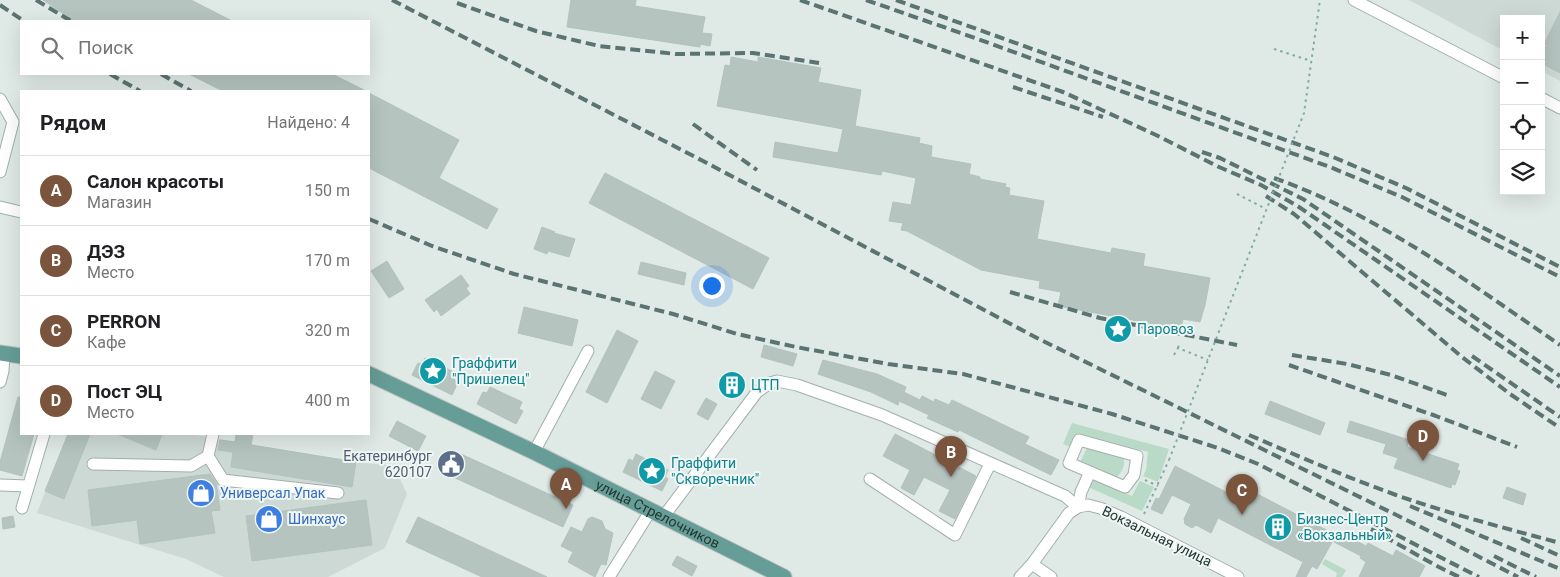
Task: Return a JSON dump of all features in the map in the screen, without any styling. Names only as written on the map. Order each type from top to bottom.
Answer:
[{"type":"main road","points":[[2,353],[20,356]]},
{"type":"main road","name":"улица Стрелочников","points":[[370,374],[534,452],[784,577]]},
{"type":"street","points":[[1354,0],[1500,76]]},
{"type":"street","points":[[0,99],[13,122],[0,172]]},
{"type":"street","points":[[1545,100],[1560,108]]},
{"type":"street","points":[[0,207],[20,212]]},
{"type":"street","points":[[534,452],[588,351]]},
{"type":"street","points":[[0,382],[3,371],[2,353]]},
{"type":"street","points":[[609,577],[657,513],[757,392],[770,383],[777,381],[787,382],[990,464],[1066,496],[1078,507]]},
{"type":"street","points":[[22,508],[44,435]]},
{"type":"street","points":[[93,464],[191,466],[208,456],[213,435]]},
{"type":"street","points":[[1079,440],[1137,456],[1134,475],[1125,487],[1090,472],[1068,463],[1079,440]]},
{"type":"street","points":[[208,456],[223,480],[338,492]]},
{"type":"street","points":[[870,479],[955,535],[990,464]]},
{"type":"street","points":[[1020,577],[1032,564],[1069,513],[1078,507],[1081,492],[1090,472]]},
{"type":"street","points":[[0,486],[28,486]]},
{"type":"street","name":"Вокзальная улица","points":[[1078,507],[1088,505],[1100,508],[1238,577]]},
{"type":"street","points":[[1032,564],[1051,577]]},
{"type":"street","points":[[1214,564],[1215,577]]},
{"type":"path","points":[[1142,518],[1169,460],[1304,113],[1320,0]]},
{"type":"path","points":[[1274,50],[1311,61]]},
{"type":"path","points":[[1237,194],[1266,208]]},
{"type":"path","points":[[1174,355],[1180,342]]},
{"type":"path","points":[[1178,348],[1208,360]]},
{"type":"path","points":[[1134,475],[1158,486]]},
{"type":"shaded area","points":[[1409,0],[1560,0],[1560,81],[1545,73],[1545,15],[1500,15],[1500,49]]},
{"type":"shaded area","points":[[68,435],[196,435],[356,462],[394,466],[407,494],[385,548],[328,577],[224,577],[186,559],[37,513]]},
{"type":"green space","points":[[1072,423],[1169,449],[1158,482],[1143,476],[1146,470],[1148,452],[1078,433],[1071,447],[1063,444]]},
{"type":"green space","points":[[1087,448],[1124,459],[1122,471],[1117,477],[1080,462]]},
{"type":"green space","points":[[1094,480],[1132,496],[1140,481],[1154,487],[1142,511],[1088,487]]},
{"type":"green space","points":[[1325,559],[1346,570],[1342,577],[1336,577],[1337,573],[1322,564]]},
{"type":"building","points":[[43,0],[191,0],[230,20],[73,20]]},
{"type":"building","points":[[571,0],[636,0],[635,6],[705,17],[702,33],[712,34],[710,46],[700,44],[700,47],[567,27]]},
{"type":"building","points":[[1560,12],[1560,73],[1545,65],[1545,49],[1547,45],[1545,42]]},
{"type":"building","points":[[731,57],[758,62],[758,57],[821,68],[818,82],[861,90],[855,126],[920,138],[919,143],[932,146],[931,157],[971,164],[969,174],[980,177],[980,179],[1006,184],[1005,187],[1010,188],[1009,195],[1044,201],[1037,239],[1111,253],[1112,248],[1145,254],[1143,266],[1210,278],[1200,322],[1183,319],[1181,329],[1058,306],[1061,292],[1039,288],[1040,281],[981,270],[907,231],[901,230],[903,223],[889,221],[893,202],[911,205],[916,178],[882,171],[881,175],[773,157],[775,142],[838,153],[843,129],[717,106],[725,65],[730,66]]},
{"type":"building","points":[[191,75],[334,75],[364,90],[221,90]]},
{"type":"building","points":[[370,94],[459,140],[439,178],[498,209],[487,229],[370,169]]},
{"type":"building","points":[[605,173],[769,258],[753,289],[589,203]]},
{"type":"building","points":[[542,227],[554,233],[575,239],[569,257],[548,251],[547,254],[534,249]]},
{"type":"building","points":[[387,261],[404,289],[389,298],[371,271]]},
{"type":"building","points":[[641,262],[686,273],[684,285],[638,274]]},
{"type":"building","points":[[461,275],[469,286],[466,288],[470,294],[441,316],[437,309],[434,312],[425,300]]},
{"type":"building","points":[[524,307],[578,320],[572,346],[518,333]]},
{"type":"building","points":[[617,330],[638,341],[607,403],[586,392]]},
{"type":"building","points":[[764,345],[797,354],[793,366],[761,357]]},
{"type":"building","points":[[425,358],[458,374],[454,380],[458,382],[452,395],[412,375],[418,363],[422,364]]},
{"type":"building","points":[[823,360],[877,374],[906,387],[904,392],[920,400],[922,396],[934,402],[935,399],[949,405],[952,400],[1029,437],[1025,444],[1059,460],[1051,475],[959,430],[958,432],[927,418],[929,415],[899,401],[898,405],[871,392],[818,374]]},
{"type":"building","points":[[655,371],[675,381],[661,409],[641,399]]},
{"type":"building","name":"ЦТП","points":[[729,378],[740,383],[736,392],[725,387]]},
{"type":"building","points":[[490,387],[522,402],[519,409],[523,411],[516,424],[477,404],[483,392],[487,393]]},
{"type":"building","points":[[18,397],[20,397],[20,435],[34,435],[22,476],[0,470],[0,462]]},
{"type":"building","points":[[706,398],[717,404],[708,420],[697,414]]},
{"type":"building","points":[[1270,401],[1325,423],[1320,435],[1265,414]]},
{"type":"building","points":[[397,421],[426,436],[418,451],[389,436]]},
{"type":"building","points":[[1350,421],[1409,440],[1407,447],[1459,464],[1457,470],[1460,471],[1455,485],[1452,484],[1451,488],[1394,468],[1398,458],[1383,453],[1386,444],[1347,432]]},
{"type":"building","points":[[895,434],[976,476],[955,519],[939,511],[950,490],[924,477],[914,495],[901,488],[910,470],[883,456]]},
{"type":"building","points":[[68,435],[90,435],[64,499],[45,491]]},
{"type":"building","points":[[119,435],[162,435],[156,450]]},
{"type":"building","points":[[236,435],[253,435],[251,445],[356,462],[352,487],[231,467],[233,452],[218,450],[220,440],[235,442]]},
{"type":"building","points":[[452,450],[573,505],[563,527],[442,472]]},
{"type":"building","points":[[636,454],[668,470],[665,477],[668,479],[662,491],[623,472],[629,459],[633,461]]},
{"type":"building","name":"Бизнес-Центр «Вокзальный»","points":[[1175,466],[1232,495],[1238,484],[1336,535],[1317,569],[1312,566],[1306,577],[1296,577],[1303,562],[1218,518],[1211,533],[1196,525],[1192,528],[1185,524],[1184,519],[1191,504],[1172,495],[1162,514],[1151,509],[1156,498],[1159,499]]},
{"type":"building","points":[[210,474],[216,483],[220,510],[211,511],[215,533],[140,544],[137,520],[92,526],[88,490]]},
{"type":"building","points":[[1507,487],[1526,494],[1523,505],[1503,498]]},
{"type":"building","points":[[366,500],[372,545],[252,561],[246,516]]},
{"type":"building","points":[[13,516],[15,527],[3,529],[2,518]]},
{"type":"building","points":[[418,517],[547,577],[482,577],[406,542]]},
{"type":"building","points":[[592,517],[602,521],[605,529],[613,533],[606,565],[601,564],[595,577],[568,562],[573,552],[561,546],[571,527],[582,532],[588,519]]},
{"type":"building","points":[[1339,532],[1366,546],[1368,543],[1393,556],[1396,550],[1425,566],[1419,577],[1359,577],[1366,562],[1360,558],[1361,556],[1334,542]]},
{"type":"building","points":[[677,556],[697,566],[692,576],[672,565]]},
{"type":"railway","points":[[36,0],[69,20]]},
{"type":"railway","points":[[392,0],[703,161],[1037,338],[1439,536],[1518,577]]},
{"type":"railway","points":[[800,0],[1063,92],[1156,135],[1219,167],[1261,185],[1299,207],[1560,387]]},
{"type":"railway","points":[[866,0],[1330,167],[1402,197],[1560,277]]},
{"type":"railway","points":[[896,0],[1333,157],[1406,188],[1560,267]]},
{"type":"railway","points":[[457,3],[536,31],[599,46],[676,54],[753,53],[819,63]]},
{"type":"railway","points":[[0,5],[22,20]]},
{"type":"railway","points":[[112,75],[138,90]]},
{"type":"railway","points":[[163,75],[189,90]]},
{"type":"railway","points":[[1013,87],[1103,117]]},
{"type":"railway","points":[[693,124],[757,170]]},
{"type":"railway","points":[[1202,152],[1220,158],[1303,199],[1560,376]]},
{"type":"railway","points":[[1274,178],[1313,193],[1386,230],[1457,274],[1560,345]]},
{"type":"railway","points":[[1266,196],[1294,214],[1462,357],[1510,394],[1560,428]]},
{"type":"railway","points":[[370,219],[432,246],[514,274],[673,314],[737,334],[888,364],[963,374],[1112,414],[1218,448],[1258,464],[1479,577]]},
{"type":"railway","points":[[1010,292],[1100,318],[1237,345]]},
{"type":"railway","points":[[1292,355],[1347,364],[1391,375],[1447,395]]},
{"type":"railway","points":[[1472,356],[1560,417]]},
{"type":"railway","points":[[1289,365],[1436,416],[1517,447]]},
{"type":"railway","points":[[1249,435],[1340,474],[1416,502],[1560,543]]},
{"type":"railway","points":[[1410,506],[1560,569]]},
{"type":"railway","points":[[1371,529],[1459,577]]},
{"type":"railway","points":[[1521,538],[1560,556]]},
{"type":"railway","points":[[1494,556],[1536,577]]},
{"type":"place","name":"Паровоз","points":[[1118,329]]},
{"type":"place","name":"Граффити \"Пришелец\"","points":[[433,371]]},
{"type":"place","name":"ЦТП","points":[[732,385]]},
{"type":"place","name":"Пост ЭЦ","points":[[1423,461]]},
{"type":"place","name":"Екатеринбург 620107","points":[[451,464]]},
{"type":"place","name":"Граффити \"Скворечник\"","points":[[652,471]]},
{"type":"place","name":"ДЭЗ","points":[[951,477]]},
{"type":"place","name":"Универсал Упак","points":[[201,493]]},
{"type":"place","name":"Салон красоты","points":[[566,509]]},
{"type":"place","name":"PERRON","points":[[1242,515]]},
{"type":"place","name":"Шинхаус","points":[[269,519]]},
{"type":"place","name":"Бизнес-Центр «Вокзальный»","points":[[1278,527]]}]
